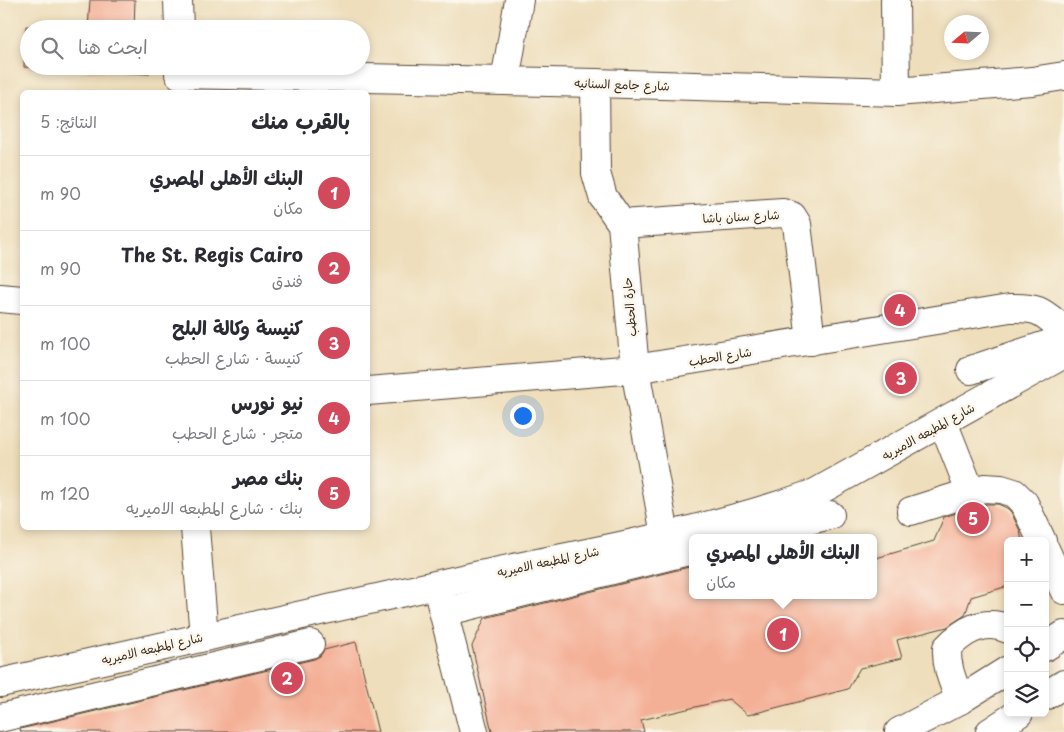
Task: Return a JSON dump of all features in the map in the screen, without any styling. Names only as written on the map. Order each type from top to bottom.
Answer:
[{"type":"main road","points":[[178,0],[179,20]]},
{"type":"main road","points":[[504,81],[519,0]]},
{"type":"main road","points":[[894,0],[896,92]]},
{"type":"main road","name":"شارع جامع السنانيه","points":[[179,78],[504,81],[896,92],[1032,81],[1064,76]]},
{"type":"main road","points":[[595,83],[596,173],[603,197],[622,224]]},
{"type":"main road","name":"شارع سنان باشا","points":[[622,224],[783,213],[792,216],[796,224],[811,341]]},
{"type":"main road","name":"حارة الحطب","points":[[622,224],[635,369],[665,536]]},
{"type":"main road","points":[[0,298],[20,300]]},
{"type":"main road","name":"شارع الحطب","points":[[370,391],[635,369],[1020,308],[1029,308],[1044,313],[1064,330]]},
{"type":"main road","points":[[971,370],[1064,339]]},
{"type":"main road","name":"شارع المطبعه الاميريه","points":[[0,683],[204,636],[665,536],[753,513],[815,493],[1064,354]]},
{"type":"main road","points":[[944,422],[971,492]]},
{"type":"main road","points":[[911,511],[984,488],[1002,489],[1014,493],[1024,503],[1040,537]]},
{"type":"main road","points":[[756,534],[830,515]]},
{"type":"main road","points":[[195,530],[204,636]]},
{"type":"main road","points":[[444,612],[689,551]]},
{"type":"main road","points":[[1049,558],[1064,590]]},
{"type":"main road","points":[[437,585],[474,732]]},
{"type":"main road","points":[[960,700],[946,660],[947,648],[959,636],[976,626],[999,625],[1004,627]]},
{"type":"main road","points":[[1049,644],[1064,635]]},
{"type":"main road","points":[[0,718],[310,644]]},
{"type":"main road","points":[[899,732],[960,700],[1005,672]]},
{"type":"main road","points":[[1049,693],[1064,684]]},
{"type":"main road","points":[[990,732],[1013,717]]},
{"type":"building","points":[[90,0],[135,0],[134,20],[89,20]]},
{"type":"building","points":[[986,504],[998,504],[1007,508],[1011,512],[1021,537],[1004,537],[1004,587],[971,597],[965,615],[947,627],[897,640],[902,658],[860,668],[848,689],[748,715],[729,699],[641,720],[644,732],[492,732],[472,646],[485,618],[689,567],[689,599],[877,599],[877,558],[934,541],[944,517]]},
{"type":"building","points":[[356,642],[378,732],[21,732],[20,729],[314,659],[320,656],[324,650]]},
{"type":"place","name":"نيو نورس","points":[[900,310]]},
{"type":"place","name":"كنيسة وكالة البلح","points":[[901,378]]},
{"type":"place","name":"بنك مصر","points":[[973,518]]},
{"type":"place","name":"البنك الأهلى المصري","points":[[783,634]]},
{"type":"place","name":"The St. Regis Cairo","points":[[287,678]]}]
